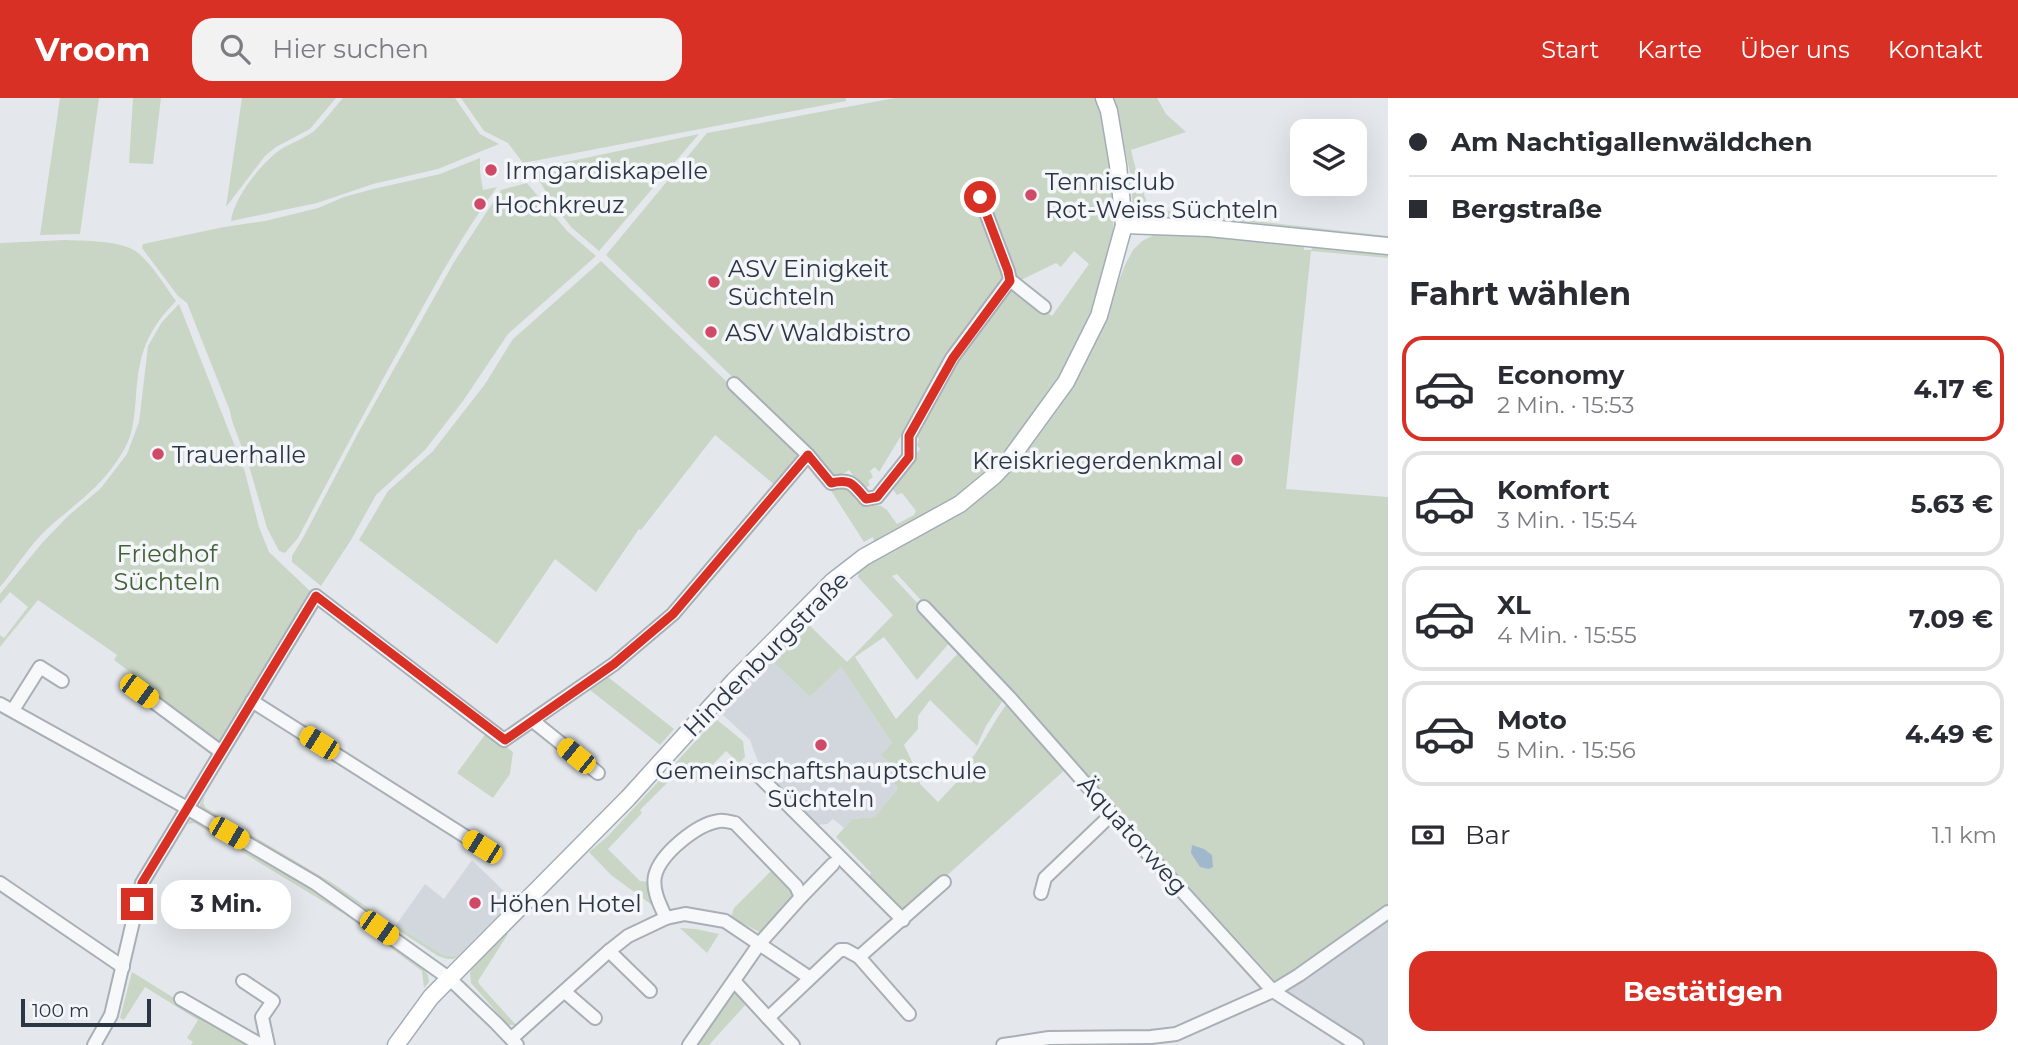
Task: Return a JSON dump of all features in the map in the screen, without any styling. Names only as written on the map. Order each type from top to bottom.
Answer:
[{"type":"main road","name":"Hindenburgstraße","points":[[396,1045],[432,997],[628,798],[734,681],[833,581],[864,557],[960,504],[1010,459],[1066,382],[1100,316],[1124,225],[1118,165],[1109,111],[1104,98]]},
{"type":"main road","points":[[1124,225],[1209,228],[1388,246]]},
{"type":"street","points":[[980,197],[1010,281],[1044,307]]},
{"type":"street","points":[[734,384],[808,455],[831,483],[843,480],[851,483],[866,499],[877,497],[909,457],[909,436],[953,358],[1010,281]]},
{"type":"street","points":[[94,1045],[111,1015],[142,883],[316,596],[505,740],[614,664],[673,614],[808,455]]},
{"type":"street","name":"Äquatorweg","points":[[924,607],[1010,698],[1273,990],[1357,1045]]},
{"type":"street","points":[[13,710],[40,667],[62,681]]},
{"type":"street","points":[[139,691],[221,752]]},
{"type":"street","points":[[252,701],[482,847]]},
{"type":"street","points":[[0,704],[315,883],[450,979],[514,1042],[609,951],[628,936],[666,918],[685,914],[725,921],[810,978]]},
{"type":"street","points":[[533,721],[598,773]]},
{"type":"street","points":[[754,771],[903,920]]},
{"type":"street","points":[[1041,893],[1045,878],[1112,814]]},
{"type":"street","points":[[666,918],[655,890],[655,877],[660,865],[696,829],[721,820],[735,823],[796,886],[801,897]]},
{"type":"street","points":[[689,1045],[760,943],[833,864]]},
{"type":"street","points":[[859,957],[944,882]]},
{"type":"street","points":[[0,883],[123,967]]},
{"type":"street","points":[[1003,1045],[1049,1038],[1092,1041],[1176,1034],[1273,990],[1299,975],[1388,912]]},
{"type":"street","points":[[768,1018],[841,950],[859,957],[909,1014]]},
{"type":"street","points":[[609,951],[650,991]]},
{"type":"street","points":[[181,999],[255,1042],[262,1017],[273,1001],[243,981]]},
{"type":"street","points":[[734,981],[793,1045]]},
{"type":"street","points":[[565,992],[595,1018]]},
{"type":"street","points":[[262,1017],[268,1045]]},
{"type":"shaded area","name":"Gemeinschaftshauptschule Süchteln","points":[[770,659],[810,697],[841,667],[892,743],[897,790],[874,817],[852,819],[844,828],[833,819],[827,824],[816,825],[761,770],[750,740],[721,713]]},
{"type":"shaded area","points":[[472,860],[513,900],[462,952],[455,956],[443,955],[396,925],[425,884],[444,899]]},
{"type":"shaded area","points":[[1388,918],[1388,1045],[1366,1045],[1287,992]]},
{"type":"green space","points":[[60,98],[99,98],[80,234],[40,235]]},
{"type":"green space","points":[[133,98],[161,98],[153,164],[129,163]]},
{"type":"green space","points":[[242,98],[336,98],[310,129],[265,156],[226,207]]},
{"type":"green space","points":[[343,98],[455,98],[480,134],[499,144],[438,169],[373,184],[317,203],[231,221],[237,202],[265,163],[280,150],[314,131]]},
{"type":"green space","points":[[461,98],[846,98],[846,101],[523,163],[508,143],[484,131]]},
{"type":"green space","points":[[895,98],[1097,98],[1108,140],[1114,218],[1100,291],[1086,327],[1068,364],[1025,432],[1002,462],[972,490],[875,546],[873,537],[864,542],[828,486],[847,486],[864,503],[887,510],[897,524],[914,515],[916,511],[902,493],[897,495],[891,487],[920,449],[917,445],[919,439],[914,433],[942,381],[1010,288],[1016,288],[1052,316],[1089,264],[1074,251],[1061,267],[1056,263],[1019,281],[1011,266],[1003,274],[999,286],[906,439],[901,436],[879,472],[875,467],[870,471],[873,477],[868,481],[870,485],[864,489],[849,470],[841,475],[832,475],[606,255],[707,133]]},
{"type":"green space","points":[[1111,98],[1157,98],[1166,114],[1186,132],[1131,150],[1149,209],[1388,236],[1388,241],[1137,216],[1129,168]]},
{"type":"green space","points":[[699,134],[599,251],[571,227],[551,201],[533,169]]},
{"type":"green space","points":[[480,158],[483,190],[497,187],[434,288],[298,538],[285,553],[279,551],[267,528],[230,411],[187,303],[178,296],[142,248],[143,244],[318,208],[344,197],[440,174]]},
{"type":"green space","points":[[527,183],[567,231],[596,256],[508,334],[463,401],[425,450],[376,495],[321,586],[292,562],[292,556],[454,262],[501,190]]},
{"type":"green space","points":[[1172,232],[1301,243],[1304,250],[1311,250],[1314,245],[1388,252],[1388,258],[1311,251],[1286,489],[1388,497],[1388,910],[1278,984],[1146,840],[1114,811],[897,574],[892,576],[952,640],[917,680],[884,637],[855,657],[896,719],[961,650],[1005,697],[986,726],[977,746],[930,700],[918,716],[918,729],[904,745],[919,776],[920,784],[938,802],[972,766],[969,762],[1009,701],[1067,768],[905,913],[867,878],[871,873],[836,837],[852,819],[874,817],[897,790],[897,786],[888,777],[895,768],[881,755],[892,743],[841,667],[810,697],[770,659],[806,622],[847,662],[893,615],[858,577],[859,568],[999,478],[1100,329],[1133,250],[1142,241],[1156,234]]},
{"type":"green space","name":"Friedhof Süchteln","points":[[65,240],[112,243],[130,248],[143,257],[176,301],[151,333],[146,344],[139,368],[132,429],[117,462],[89,493],[40,536],[0,587],[0,243]]},
{"type":"green space","points":[[601,261],[803,455],[776,486],[715,435],[641,530],[639,529],[596,592],[555,559],[497,644],[359,540],[388,491],[433,451],[485,384],[513,339]]},
{"type":"green space","name":"Friedhof Süchteln","points":[[179,304],[245,472],[259,527],[269,552],[311,592],[219,745],[150,696],[143,683],[133,684],[138,678],[114,660],[117,655],[38,600],[0,647],[0,635],[4,638],[28,607],[10,592],[0,604],[0,594],[42,543],[101,488],[127,454],[139,422],[148,346],[162,322]]},
{"type":"green space","points":[[608,677],[674,729],[660,745],[590,690]]},
{"type":"green space","points":[[716,719],[743,741],[745,757],[739,763],[726,751],[696,782],[680,783],[673,777],[640,810],[642,813],[608,849],[640,881],[650,882],[656,908],[611,875],[589,852],[608,836]]},
{"type":"green space","points":[[487,732],[513,752],[510,774],[493,798],[457,773]]},
{"type":"green space","points":[[205,796],[203,803],[206,808],[334,884],[394,926],[443,955],[455,956],[462,952],[454,959],[438,956],[326,883],[200,810]]},
{"type":"green space","points":[[191,819],[303,882],[423,969],[429,982],[424,988],[422,971],[344,914],[194,823],[188,824]]},
{"type":"green space","points":[[774,868],[794,892],[792,899],[763,934],[731,917],[734,908]]},
{"type":"green space","points":[[680,928],[696,929],[719,934],[707,953]]},
{"type":"green space","points":[[505,932],[508,934],[478,981],[516,1025],[508,1025],[471,983],[470,973],[473,967]]},
{"type":"green space","points":[[132,972],[250,1045],[191,1045],[193,1042],[187,1038],[198,1020],[145,987],[124,1020],[120,1018]]},
{"type":"green space","points":[[736,991],[747,1003],[709,1045],[694,1045],[731,992]]},
{"type":"water","points":[[1192,845],[1212,855],[1213,867],[1200,867],[1191,853]]},
{"type":"place","name":"Irmgardiskapelle","points":[[491,170]]},
{"type":"place","name":"Tennisclub Rot-Weiss Süchteln","points":[[1031,195]]},
{"type":"place","name":"Hochkreuz","points":[[480,204]]},
{"type":"place","name":"ASV Einigkeit Süchteln","points":[[714,282]]},
{"type":"place","name":"ASV Waldbistro","points":[[711,332]]},
{"type":"place","name":"Trauerhalle","points":[[158,454]]},
{"type":"place","name":"Kreiskriegerdenkmal","points":[[1237,460]]},
{"type":"place","name":"Gemeinschaftshauptschule Süchteln","points":[[821,745]]},
{"type":"place","name":"Höhen Hotel","points":[[475,903]]},
{"type":"route","points":[[137,904],[142,883],[316,596],[505,740],[614,664],[673,614],[808,455],[831,483],[843,480],[851,483],[866,499],[877,497],[909,457],[909,436],[953,358],[1010,281],[980,197]]}]
